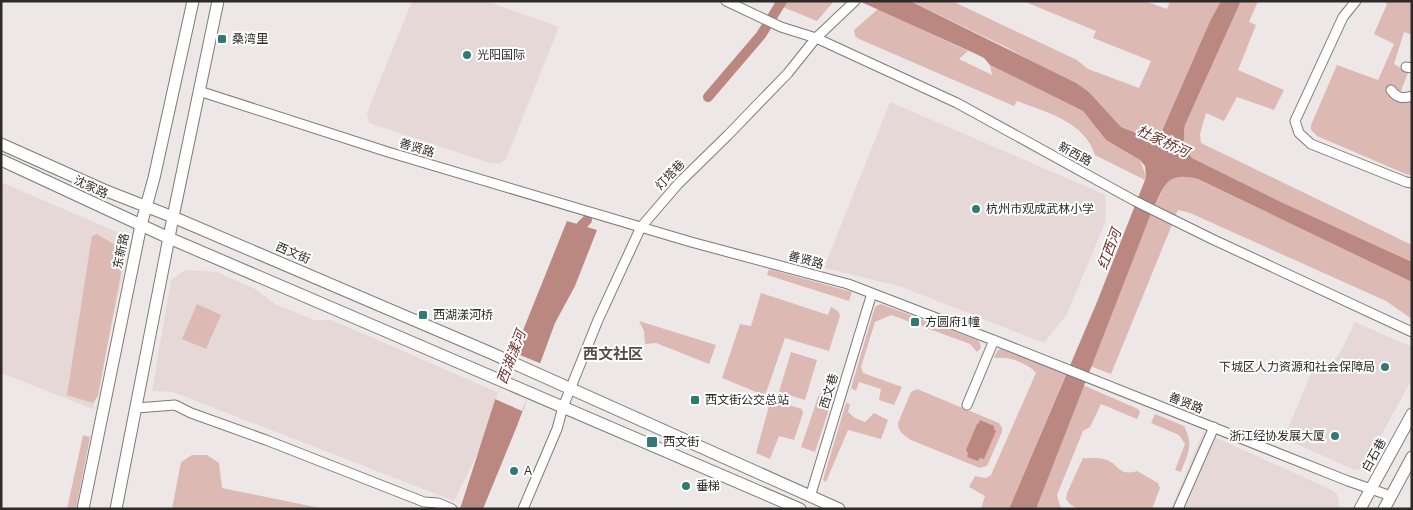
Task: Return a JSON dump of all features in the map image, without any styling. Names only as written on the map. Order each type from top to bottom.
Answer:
[{"type":"main road","name":"东新路","points":[[83,509],[141,225],[194,1]]},
{"type":"main road","points":[[116,509],[173,216],[218,1]]},
{"type":"main road","name":"沈家路","points":[[1,144],[104,190],[147,206]]},
{"type":"main road","name":"沈家路","points":[[1,160],[169,238]]},
{"type":"main road","name":"西文街","points":[[147,206],[511,362],[839,509]]},
{"type":"main road","points":[[169,238],[800,509]]},
{"type":"main road","name":"白石巷","points":[[1360,509],[1412,414]]},
{"type":"main road","points":[[1384,509],[1412,457]]},
{"type":"street","name":"新西路","points":[[726,1],[781,27],[816,38],[956,104],[1158,212],[1412,332]]},
{"type":"street","points":[[1356,1],[1344,17],[1295,121],[1299,133],[1311,144],[1412,183]]},
{"type":"street","name":"灯塔巷","points":[[523,509],[557,429],[563,407],[598,320],[641,227],[678,184],[788,73],[816,38],[854,2]]},
{"type":"street","points":[[1391,90],[1396,96],[1404,98],[1412,96]]},
{"type":"street","name":"善贤路","points":[[199,91],[388,152],[699,244],[848,284],[1391,496]]},
{"type":"street","name":"西文巷","points":[[810,497],[872,293]]},
{"type":"street","points":[[967,405],[994,340]]},
{"type":"street","points":[[136,408],[175,405],[191,413],[266,440],[424,502],[438,503],[452,509]]},
{"type":"street","points":[[1178,509],[1214,427]]},
{"type":"shaded area","points":[[412,1],[486,1],[559,27],[506,159],[500,163],[490,163],[369,123],[367,113]]},
{"type":"shaded area","points":[[768,1],[834,1],[817,21]]},
{"type":"shaded area","points":[[910,1],[952,1],[1077,60],[1088,69],[1139,88],[1151,61],[1093,38],[1096,31],[1023,1],[1145,1],[1167,9],[1170,1],[1221,1],[1210,21],[1162,131],[1156,136],[1149,138],[1121,127],[1089,92],[1006,47]]},
{"type":"shaded area","points":[[1241,1],[1258,1],[1249,22],[1256,25],[1238,70],[1284,90],[1274,110],[1237,97],[1224,121],[1206,113],[1200,134],[1201,143],[1412,245],[1412,262],[1281,202],[1192,158],[1189,154],[1184,142],[1185,125]]},
{"type":"shaded area","points":[[1383,1],[1412,1],[1412,35],[1404,32],[1394,64],[1408,73],[1397,101],[1405,103],[1412,100],[1412,174],[1408,175],[1317,136],[1311,130],[1311,125],[1337,65],[1378,80],[1394,44],[1374,34],[1387,4]]},
{"type":"shaded area","points":[[878,9],[968,51],[959,59],[992,75],[990,65],[1083,111],[1106,140],[1140,160],[1146,176],[1145,180],[1095,155],[1083,134],[1074,126],[1052,114],[1017,101],[1014,106],[859,39],[855,36],[854,30]]},
{"type":"shaded area","name":"杭州市观成武林小学","points":[[890,102],[1106,195],[1105,223],[1067,314],[1044,343],[899,286],[824,268]]},
{"type":"shaded area","points":[[1185,176],[1198,179],[1412,282],[1412,319],[1386,301],[1190,213],[1178,210],[1111,374],[1090,366],[1152,211],[1166,183],[1174,177]]},
{"type":"shaded area","points":[[1,182],[131,238],[93,409],[1,373]]},
{"type":"shaded area","points":[[97,234],[125,251],[98,396],[93,403],[67,395],[92,236]]},
{"type":"shaded area","points":[[769,269],[852,292],[849,301],[767,275]]},
{"type":"shaded area","points":[[185,270],[217,272],[255,289],[275,304],[314,320],[332,320],[506,396],[454,501],[173,392],[152,391],[171,280]]},
{"type":"shaded area","points":[[761,293],[828,315],[831,307],[838,311],[840,316],[829,351],[785,338],[766,393],[761,394],[722,378],[740,324],[751,326]]},
{"type":"shaded area","points":[[197,304],[221,315],[206,349],[182,339]]},
{"type":"shaded area","points":[[881,304],[977,340],[981,348],[977,352],[970,344],[891,315],[875,322],[861,367],[863,373],[902,387],[894,405],[879,400],[881,389],[859,382],[856,391],[851,388],[874,310],[876,306]]},
{"type":"shaded area","points":[[639,321],[716,345],[709,364],[656,343],[645,344],[644,331]]},
{"type":"shaded area","points":[[1355,322],[1412,347],[1412,379],[1363,469],[1354,470],[1284,438],[1310,376],[1319,364],[1332,361],[1341,351]]},
{"type":"shaded area","points":[[1001,349],[1066,374],[1009,509],[981,509],[985,496],[969,487],[975,476],[986,478],[991,475],[1036,373],[1018,361],[994,357],[998,350]]},
{"type":"shaded area","points":[[791,352],[817,360],[805,400],[779,392]]},
{"type":"shaded area","points":[[1083,385],[1138,409],[1140,412],[1137,419],[1101,404],[1090,427],[1083,431],[1057,495],[1061,509],[1036,509]]},
{"type":"shaded area","points":[[917,389],[999,423],[1002,432],[987,466],[980,468],[911,440],[902,433],[898,423],[911,392]]},
{"type":"shaded area","points":[[821,393],[830,396],[832,400],[815,452],[801,447]]},
{"type":"shaded area","points":[[776,401],[802,409],[803,413],[794,440],[779,436],[770,459],[756,453],[769,406]]},
{"type":"shaded area","points":[[846,403],[850,404],[848,412],[855,418],[865,422],[874,413],[888,420],[881,439],[848,430],[826,482],[823,480]]},
{"type":"shaded area","points":[[1155,414],[1184,426],[1189,439],[1189,449],[1181,472],[1175,470],[1185,444],[1179,435],[1151,423]]},
{"type":"shaded area","points":[[1203,432],[1328,488],[1337,494],[1340,509],[1171,509]]},
{"type":"shaded area","points":[[83,435],[90,437],[76,509],[67,509]]},
{"type":"shaded area","points":[[192,455],[207,455],[219,463],[222,488],[325,509],[172,509],[181,462]]},
{"type":"shaded area","points":[[1083,458],[1098,458],[1108,461],[1121,471],[1137,471],[1158,483],[1160,488],[1152,509],[1078,509],[1071,505],[1066,499],[1067,493]]},
{"type":"water","name":"杜家桥河","points":[[859,1],[910,1],[1076,83],[1089,92],[1121,127],[1149,138],[1156,136],[1162,131],[1210,21],[1221,1],[1241,1],[1185,125],[1184,142],[1189,154],[1192,158],[1281,202],[1412,262],[1412,282],[1198,179],[1179,177],[1172,179],[1164,188],[1152,211],[1036,509],[1009,509],[1097,302],[1145,180],[1145,166],[1140,160],[1106,140],[1083,111],[990,65],[984,58],[976,54]]},
{"type":"water","points":[[567,221],[597,230],[575,286],[555,323],[517,426],[483,509],[460,509],[495,400]]},
{"type":"water","points":[[980,420],[994,426],[996,431],[984,459],[980,458],[978,461],[967,457],[968,453],[966,450]]},
{"type":"pier","name":"西湖漾河桥","points":[[515,353],[542,364],[522,411],[495,399]]},
{"type":"waterway","name":"西湖漾河","points":[[708,97],[761,35],[782,1]]},
{"type":"waterway","name":"西湖漾河","points":[[577,238],[581,226],[587,220]]},
{"type":"place","name":"桑湾里","points":[[222,39]]},
{"type":"place","name":"光阳国际","points":[[467,55]]},
{"type":"place","name":"杭州市观成武林小学","points":[[976,209]]},
{"type":"place","name":"西湖漾河桥","points":[[423,315]]},
{"type":"place","name":"方圆府1幢","points":[[915,322]]},
{"type":"place","name":"下城区人力资源和社会保障局","points":[[1385,367]]},
{"type":"place","name":"西文街公交总站","points":[[695,400]]},
{"type":"place","name":"浙江经协发展大厦","points":[[1335,436]]},
{"type":"place","name":"西文街","points":[[652,442]]},
{"type":"place","name":"A","points":[[514,471]]},
{"type":"place","name":"垂梯","points":[[686,486]]},
{"type":"district","name":"西文社区","points":[[613,354]]},
{"type":"water label","name":"红西河","points":[[1109,249]]}]
